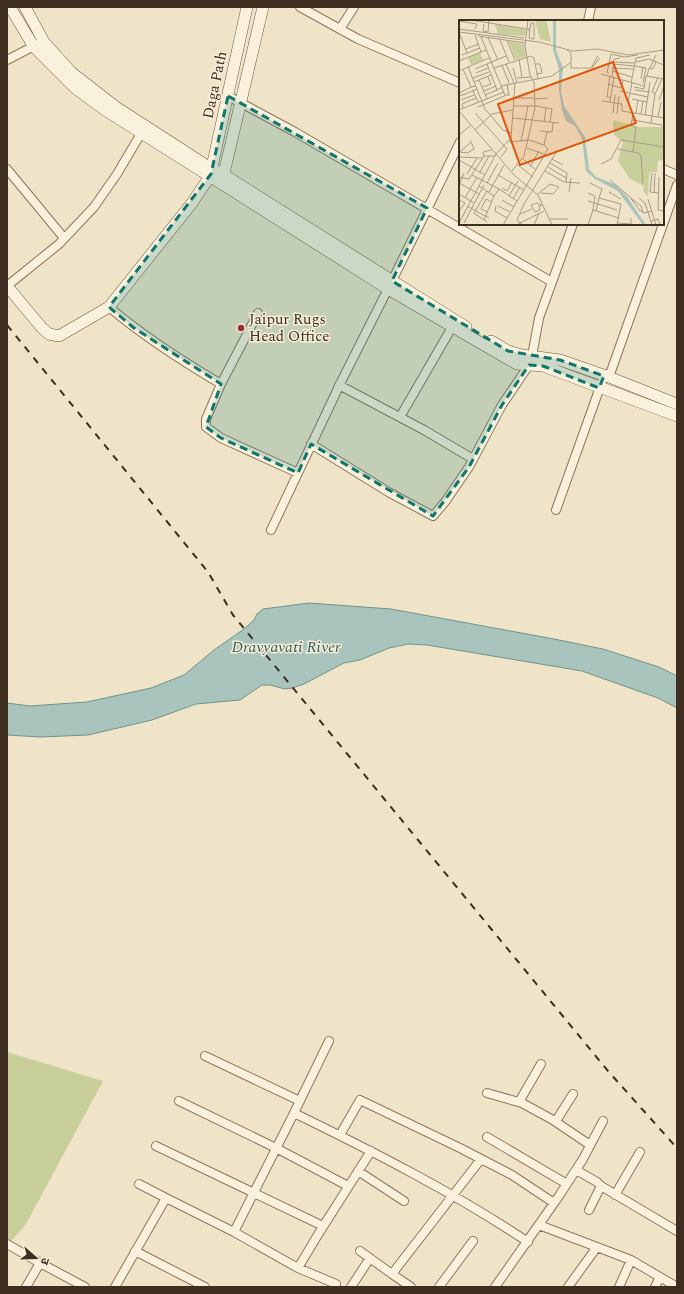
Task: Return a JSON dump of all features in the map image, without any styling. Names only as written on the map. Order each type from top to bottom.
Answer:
[{"type":"street","points":[[10,7],[39,44],[53,53],[72,72],[144,129],[211,173],[223,179],[453,324],[530,361],[677,416]]},
{"type":"street","points":[[25,7],[39,44]]},
{"type":"street","name":"Daga Path","points":[[211,173],[247,7]]},
{"type":"street","points":[[223,179],[263,7]]},
{"type":"street","points":[[300,7],[358,39],[459,83]]},
{"type":"street","points":[[340,29],[354,7]]},
{"type":"street","points":[[588,20],[591,7]]},
{"type":"street","points":[[7,60],[39,44]]},
{"type":"street","points":[[228,96],[295,132],[552,282]]},
{"type":"street","points":[[144,129],[117,174],[94,207],[64,238],[7,286],[42,328],[49,334],[59,336],[110,307],[192,202],[211,173]]},
{"type":"street","points":[[271,530],[339,385],[459,144]]},
{"type":"street","points":[[7,169],[64,238]]},
{"type":"street","points":[[664,169],[677,175]]},
{"type":"street","points":[[664,220],[677,185]]},
{"type":"street","points":[[311,444],[390,493],[432,516],[445,502],[473,459],[502,405],[530,361],[539,318],[573,225]]},
{"type":"street","points":[[556,510],[599,388],[606,376],[662,225]]},
{"type":"street","points":[[110,307],[134,328],[189,365],[221,384]]},
{"type":"street","points":[[258,313],[221,384],[206,419],[206,427],[220,438],[298,473]]},
{"type":"street","points":[[400,417],[453,324]]},
{"type":"street","points":[[530,361],[542,357],[560,360],[606,376],[677,404]]},
{"type":"street","points":[[339,385],[400,417],[473,459]]},
{"type":"street","points":[[234,1232],[329,1041]]},
{"type":"street","points":[[204,1056],[300,1101]]},
{"type":"street","points":[[519,1102],[541,1064]]},
{"type":"street","points":[[487,1093],[519,1102],[556,1121],[590,1145]]},
{"type":"street","points":[[556,1121],[573,1094]]},
{"type":"street","points":[[340,1135],[360,1100],[512,1175],[554,1203]]},
{"type":"street","points":[[179,1101],[276,1148],[348,1186]]},
{"type":"street","points":[[294,1112],[371,1151],[452,1195],[498,1222],[528,1242]]},
{"type":"street","points":[[495,1287],[528,1242],[567,1184],[603,1121]]},
{"type":"street","points":[[487,1137],[567,1184]]},
{"type":"street","points":[[156,1146],[323,1226]]},
{"type":"street","points":[[298,1268],[371,1151]]},
{"type":"street","points":[[615,1195],[640,1152]]},
{"type":"street","points":[[392,1274],[481,1159]]},
{"type":"street","points":[[576,1170],[598,1182],[601,1186],[615,1195],[677,1231]]},
{"type":"street","points":[[358,1171],[404,1201]]},
{"type":"street","points":[[139,1184],[234,1232],[298,1268],[336,1284]]},
{"type":"street","points":[[588,1210],[601,1186]]},
{"type":"street","points":[[116,1287],[166,1198]]},
{"type":"street","points":[[539,1225],[631,1260],[677,1287]]},
{"type":"street","points":[[439,1287],[473,1241]]},
{"type":"street","points":[[7,1244],[85,1287]]},
{"type":"street","points":[[568,1287],[597,1247]]},
{"type":"street","points":[[136,1251],[205,1287]]},
{"type":"street","points":[[360,1251],[411,1287]]},
{"type":"street","points":[[352,1287],[370,1258]]},
{"type":"street","points":[[619,1287],[631,1260]]},
{"type":"street","points":[[26,1287],[40,1263]]},
{"type":"street","points":[[656,1287],[660,1277]]},
{"type":"highlighted area","points":[[228,96],[427,208],[392,281],[508,351],[560,360],[604,376],[599,388],[543,366],[529,365],[502,405],[469,467],[433,516],[311,444],[298,473],[221,438],[206,427],[221,384],[134,328],[109,307],[211,174]]},
{"type":"green space","points":[[7,1052],[103,1081],[26,1224],[7,1246]]},
{"type":"water","name":"Dravyavati River","points":[[309,603],[391,609],[603,649],[659,667],[677,676],[677,708],[658,698],[582,671],[427,645],[408,644],[389,648],[360,660],[344,663],[304,684],[292,688],[285,689],[270,685],[262,685],[240,700],[196,704],[152,720],[88,735],[40,737],[7,735],[7,703],[30,706],[87,702],[151,688],[184,675],[214,650],[244,629],[263,609]]},
{"type":"railway","points":[[7,325],[208,572],[233,615],[608,1071],[677,1148]]},
{"type":"place","name":"Jaipur Rugs Head Office","points":[[241,328]]}]
